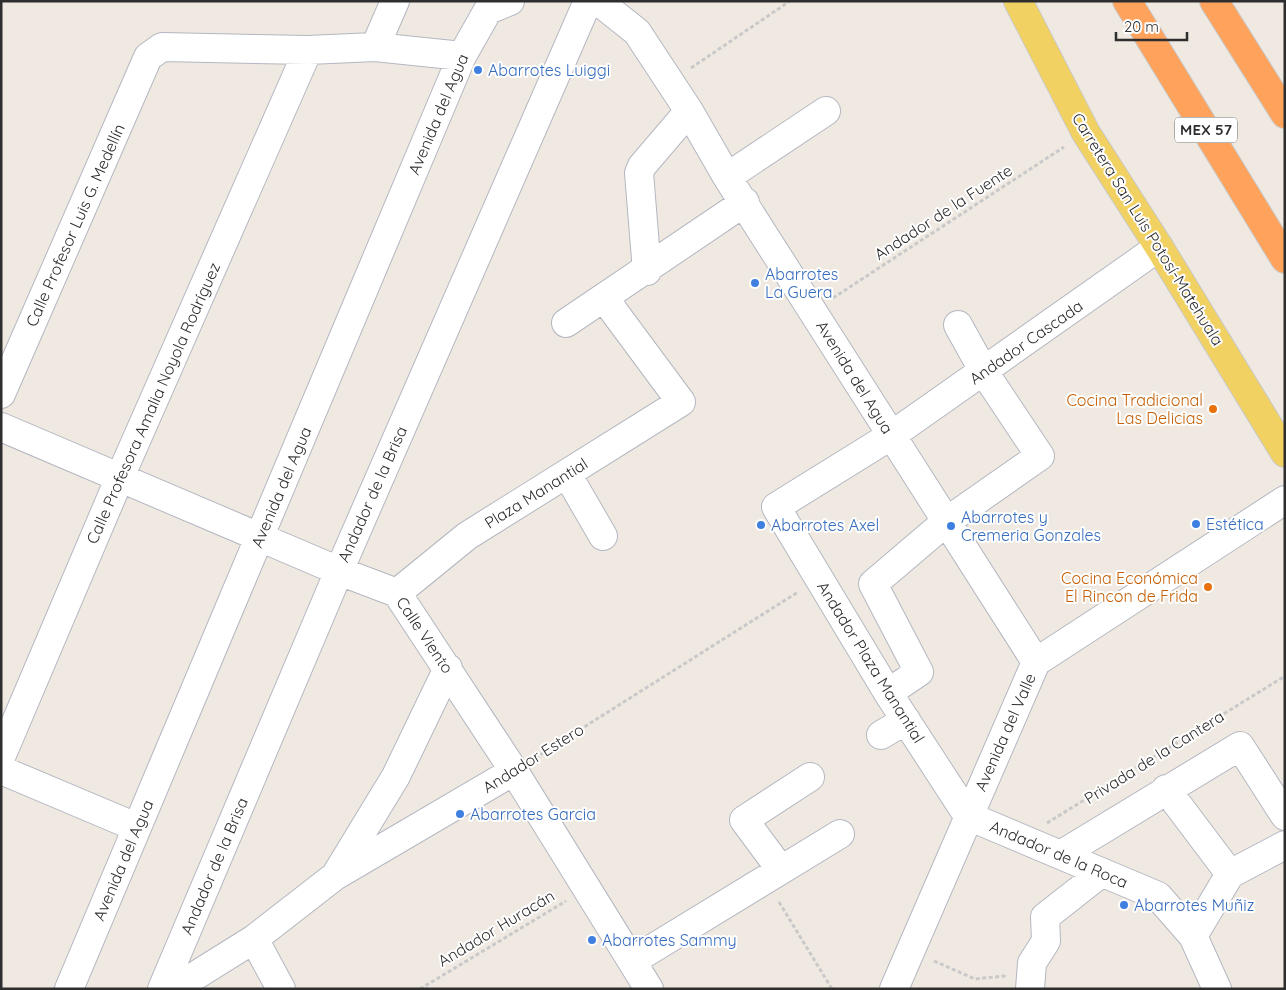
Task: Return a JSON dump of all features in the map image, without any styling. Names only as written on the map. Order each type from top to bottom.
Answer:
[{"type":"highway","name":"MEX 57","points":[[1127,1],[1285,259]]},
{"type":"highway","points":[[1214,1],[1285,114]]},
{"type":"main road","name":"Carretera San Luis Potosí-Matehuala","points":[[1018,1],[1086,133],[1159,247],[1285,453]]},
{"type":"street","points":[[375,48],[395,1]]},
{"type":"street","name":"Avenida del Agua","points":[[69,989],[462,56],[488,10],[510,1]]},
{"type":"street","name":"Andador de la Brisa","points":[[162,989],[339,571],[588,1]]},
{"type":"street","name":"Avenida del Agua","points":[[608,6],[638,32],[689,111],[727,177],[745,202],[1036,662]]},
{"type":"street","name":"Calle Profesor Luis G. Medellín","points":[[1,394],[148,57],[162,47],[308,50]]},
{"type":"street","points":[[308,50],[375,48],[462,56]]},
{"type":"street","name":"Calle Profesora Amalia Noyola Rodríguez","points":[[1,757],[120,477],[308,50]]},
{"type":"street","points":[[647,271],[639,172],[689,111]]},
{"type":"street","points":[[727,177],[826,111]]},
{"type":"street","points":[[566,323],[647,271],[745,202]]},
{"type":"street","name":"Andador Cascada","points":[[776,507],[892,435],[1159,247]]},
{"type":"street","name":"Plaza Manantial","points":[[397,593],[467,536],[681,402],[604,298]]},
{"type":"street","points":[[888,693],[920,672],[873,584],[947,521],[1040,456],[984,372],[958,325]]},
{"type":"street","name":"Calle Viento","points":[[1,427],[339,571],[397,593],[514,771],[649,989]]},
{"type":"street","points":[[567,474],[603,536]]},
{"type":"street","name":"Avenida del Valle","points":[[894,989],[1036,662],[1284,501]]},
{"type":"street","name":"Andador Plaza Manantial","points":[[776,507],[888,693],[968,816]]},
{"type":"street","points":[[335,876],[396,776],[448,668]]},
{"type":"street","points":[[881,735],[906,720]]},
{"type":"street","points":[[1062,854],[1166,789],[1240,746],[1285,816]]},
{"type":"street","points":[[1,770],[136,827]]},
{"type":"street","name":"Andador Estero","points":[[174,989],[254,939],[335,876],[514,771]]},
{"type":"street","points":[[773,875],[744,820],[810,777]]},
{"type":"street","points":[[1166,789],[1230,874]]},
{"type":"street","name":"Andador de la Roca","points":[[968,816],[1158,896],[1193,936],[1213,987]]},
{"type":"street","points":[[632,961],[840,834]]},
{"type":"street","points":[[1193,936],[1230,874],[1285,845]]},
{"type":"street","points":[[1019,986],[1046,941],[1045,918],[1101,873]]},
{"type":"street","points":[[254,939],[281,989]]},
{"type":"path","points":[[669,82],[790,1]]},
{"type":"path","name":"Andador de la Fuente","points":[[814,311],[1086,133]]},
{"type":"path","name":"Andador Estero","points":[[514,771],[820,579]]},
{"type":"path","name":"Privada de la Cantera","points":[[1022,838],[1285,676]]},
{"type":"path","points":[[773,875],[832,989]]},
{"type":"path","name":"Andador Huracán","points":[[420,989],[586,889]]},
{"type":"path","points":[[911,951],[975,978],[1004,976],[1019,986]]},
{"type":"place","name":"Abarrotes Luiggi","points":[[478,70]]},
{"type":"place","name":"Abarrotes La Guera","points":[[755,283]]},
{"type":"place","name":"Cocina Tradicional Las Delicias","points":[[1213,409]]},
{"type":"place","name":"Estética","points":[[1196,524]]},
{"type":"place","name":"Abarrotes Axel","points":[[761,525]]},
{"type":"place","name":"Abarrotes y Cremeria Gonzales","points":[[951,526]]},
{"type":"place","name":"Cocina Económica El Rincon de Frida","points":[[1208,587]]},
{"type":"place","name":"Abarrotes Garcia","points":[[460,814]]},
{"type":"place","name":"Abarrotes Muñiz","points":[[1124,905]]},
{"type":"place","name":"Abarrotes Sammy","points":[[592,940]]}]
